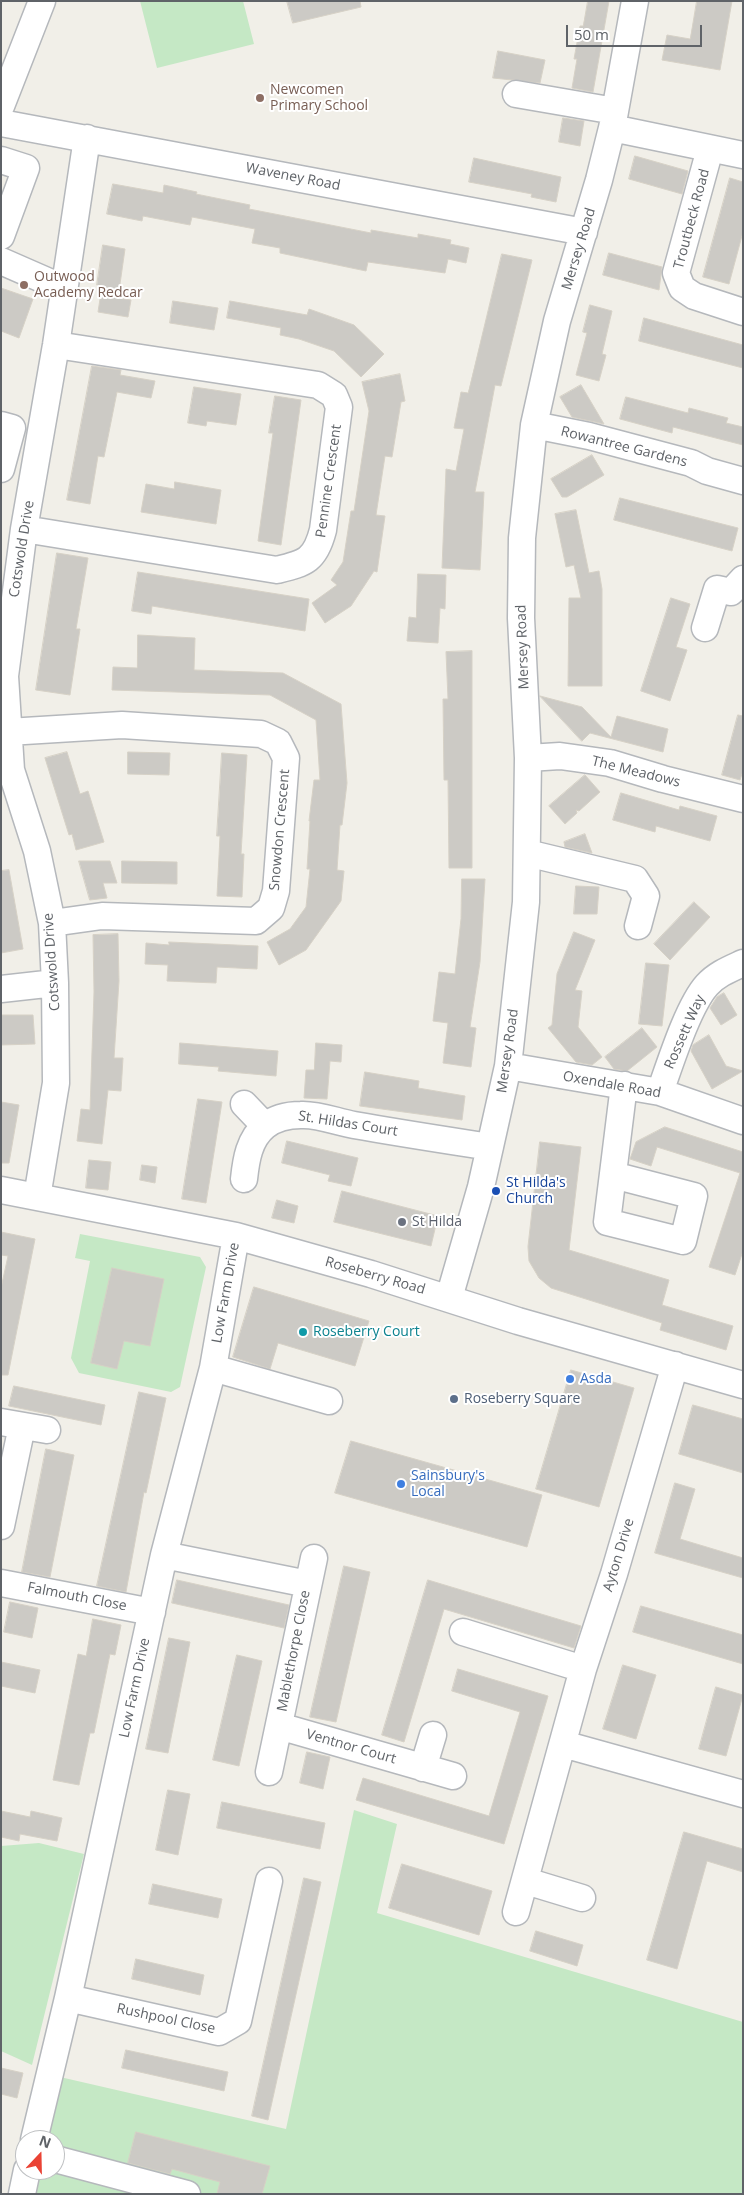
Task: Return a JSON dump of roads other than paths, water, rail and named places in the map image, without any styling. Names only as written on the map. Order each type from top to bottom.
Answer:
[{"type":"street","points":[[1,106],[42,1]]},
{"type":"street","name":"Mersey Road","points":[[449,1298],[479,1196],[508,1066],[526,902],[528,758],[521,618],[522,538],[534,425],[557,321],[584,232],[613,119],[634,1]]},
{"type":"street","name":"Troutbeck Road","points":[[516,94],[613,119],[710,149],[743,154]]},
{"type":"street","name":"Waveney Road","points":[[1,123],[584,232]]},
{"type":"street","name":"Cotswold Drive","points":[[37,1197],[56,1083],[52,923],[37,850],[6,771],[8,732],[5,676],[24,530],[65,289],[87,138]]},
{"type":"street","name":"Troutbeck Road","points":[[710,149],[676,274],[682,288],[694,296],[743,312]]},
{"type":"street","points":[[1,160],[26,168],[1,236]]},
{"type":"street","points":[[1,261],[65,289]]},
{"type":"street","name":"Pennine Crescent","points":[[24,530],[277,570],[304,564],[319,545],[323,530],[340,407],[334,395],[318,385],[56,345]]},
{"type":"street","points":[[1,424],[12,428],[1,468]]},
{"type":"street","name":"Rowantree Gardens","points":[[534,425],[588,436],[690,462],[707,471],[743,481]]},
{"type":"street","points":[[705,628],[717,589],[731,592],[743,580]]},
{"type":"street","name":"Snowdon Crescent","points":[[8,732],[122,725],[261,734],[278,742],[286,758],[276,891],[271,908],[256,920],[102,916],[52,923]]},
{"type":"street","name":"The Meadows","points":[[528,758],[560,756],[610,763],[663,779],[743,799]]},
{"type":"street","points":[[527,854],[634,879],[646,896],[638,926]]},
{"type":"street","name":"Rossett Way","points":[[660,1092],[695,1003],[706,986],[718,975],[743,963]]},
{"type":"street","points":[[1,989],[55,983]]},
{"type":"street","name":"Oxendale Road","points":[[508,1066],[660,1092],[743,1121]]},
{"type":"street","points":[[613,1175],[624,1085]]},
{"type":"street","points":[[244,1104],[265,1126],[256,1136],[250,1148],[244,1179]]},
{"type":"street","name":"St. Hildas Court","points":[[265,1126],[280,1118],[304,1114],[354,1125],[490,1147]]},
{"type":"street","name":"Roseberry Road","points":[[1,1190],[236,1236],[449,1298],[518,1322],[743,1385]]},
{"type":"street","name":"Low Farm Drive","points":[[36,2130],[68,1998],[164,1555],[213,1368],[236,1236]]},
{"type":"street","name":"Ayton Drive","points":[[516,1912],[583,1669],[614,1574],[675,1365]]},
{"type":"street","points":[[213,1368],[329,1400]]},
{"type":"street","points":[[1,1526],[12,1424],[47,1430]]},
{"type":"street","name":"Mablethorpe Close","points":[[164,1555],[308,1584],[269,1772]]},
{"type":"street","points":[[308,1584],[314,1558]]},
{"type":"street","name":"Falmouth Close","points":[[1,1583],[152,1612]]},
{"type":"street","points":[[464,1632],[583,1669]]},
{"type":"street","name":"Ventnor Court","points":[[279,1726],[453,1776]]},
{"type":"street","points":[[423,1768],[433,1735]]},
{"type":"street","points":[[563,1744],[743,1794]]},
{"type":"street","name":"Rushpool Close","points":[[68,1998],[219,2032],[238,2021],[269,1881]]},
{"type":"street","points":[[526,1881],[582,1898]]},
{"type":"street","points":[[65,2162],[187,2194]]},
{"type":"street","points":[[22,2194],[25,2180]]},
{"type":"place","name":"Newcomen Primary School","points":[[260,98]]},
{"type":"place","name":"Outwood Academy Redcar","points":[[24,285]]},
{"type":"place","name":"St Hilda's Church","points":[[496,1191]]},
{"type":"place","name":"St Hilda","points":[[402,1222]]},
{"type":"place","name":"Roseberry Court","points":[[303,1332]]},
{"type":"place","name":"Asda","points":[[570,1379]]},
{"type":"place","name":"Roseberry Square","points":[[454,1399]]},
{"type":"place","name":"Sainsbury's Local","points":[[401,1484]]}]
